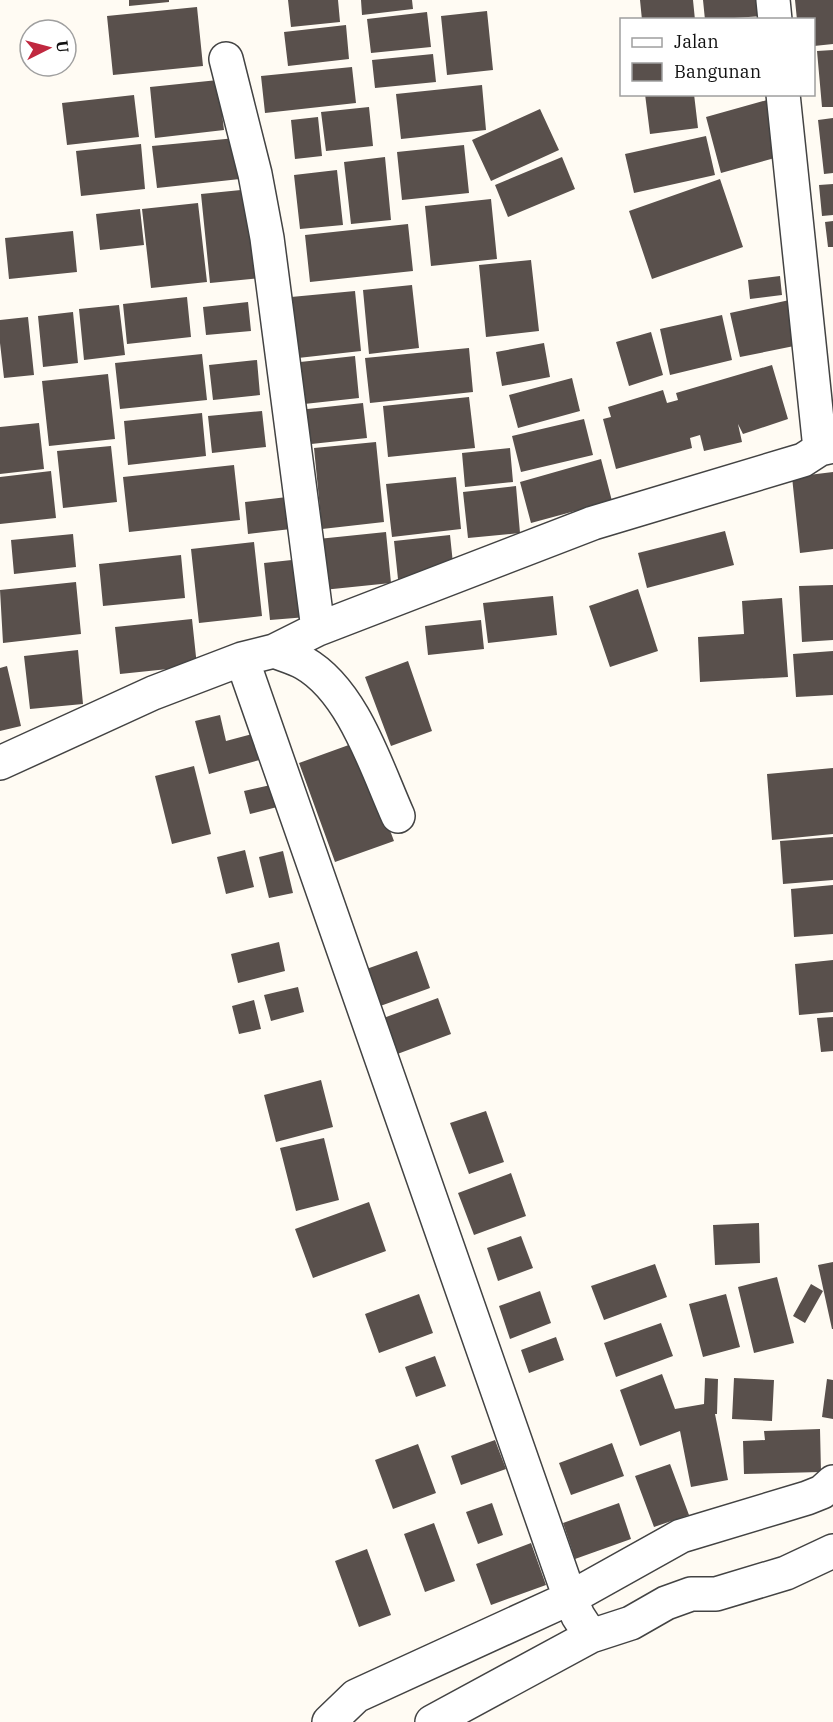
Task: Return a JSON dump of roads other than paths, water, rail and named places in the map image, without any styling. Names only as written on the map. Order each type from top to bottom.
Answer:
[{"type":"street","points":[[773,0],[775,18]]},
{"type":"street","points":[[226,59],[255,174],[267,238],[318,629]]},
{"type":"street","points":[[0,763],[153,693],[242,659],[274,651],[318,629],[593,523],[803,460],[826,448],[783,96]]},
{"type":"street","points":[[274,651],[304,663],[321,676],[340,696],[353,716],[398,816]]},
{"type":"street","points":[[242,659],[581,1620]]},
{"type":"street","points":[[432,1722],[581,1620],[681,1536],[807,1498],[822,1492],[833,1482]]},
{"type":"street","points":[[333,1720],[357,1696],[581,1620],[631,1623],[666,1603],[691,1594],[716,1594],[786,1573],[833,1551]]}]
